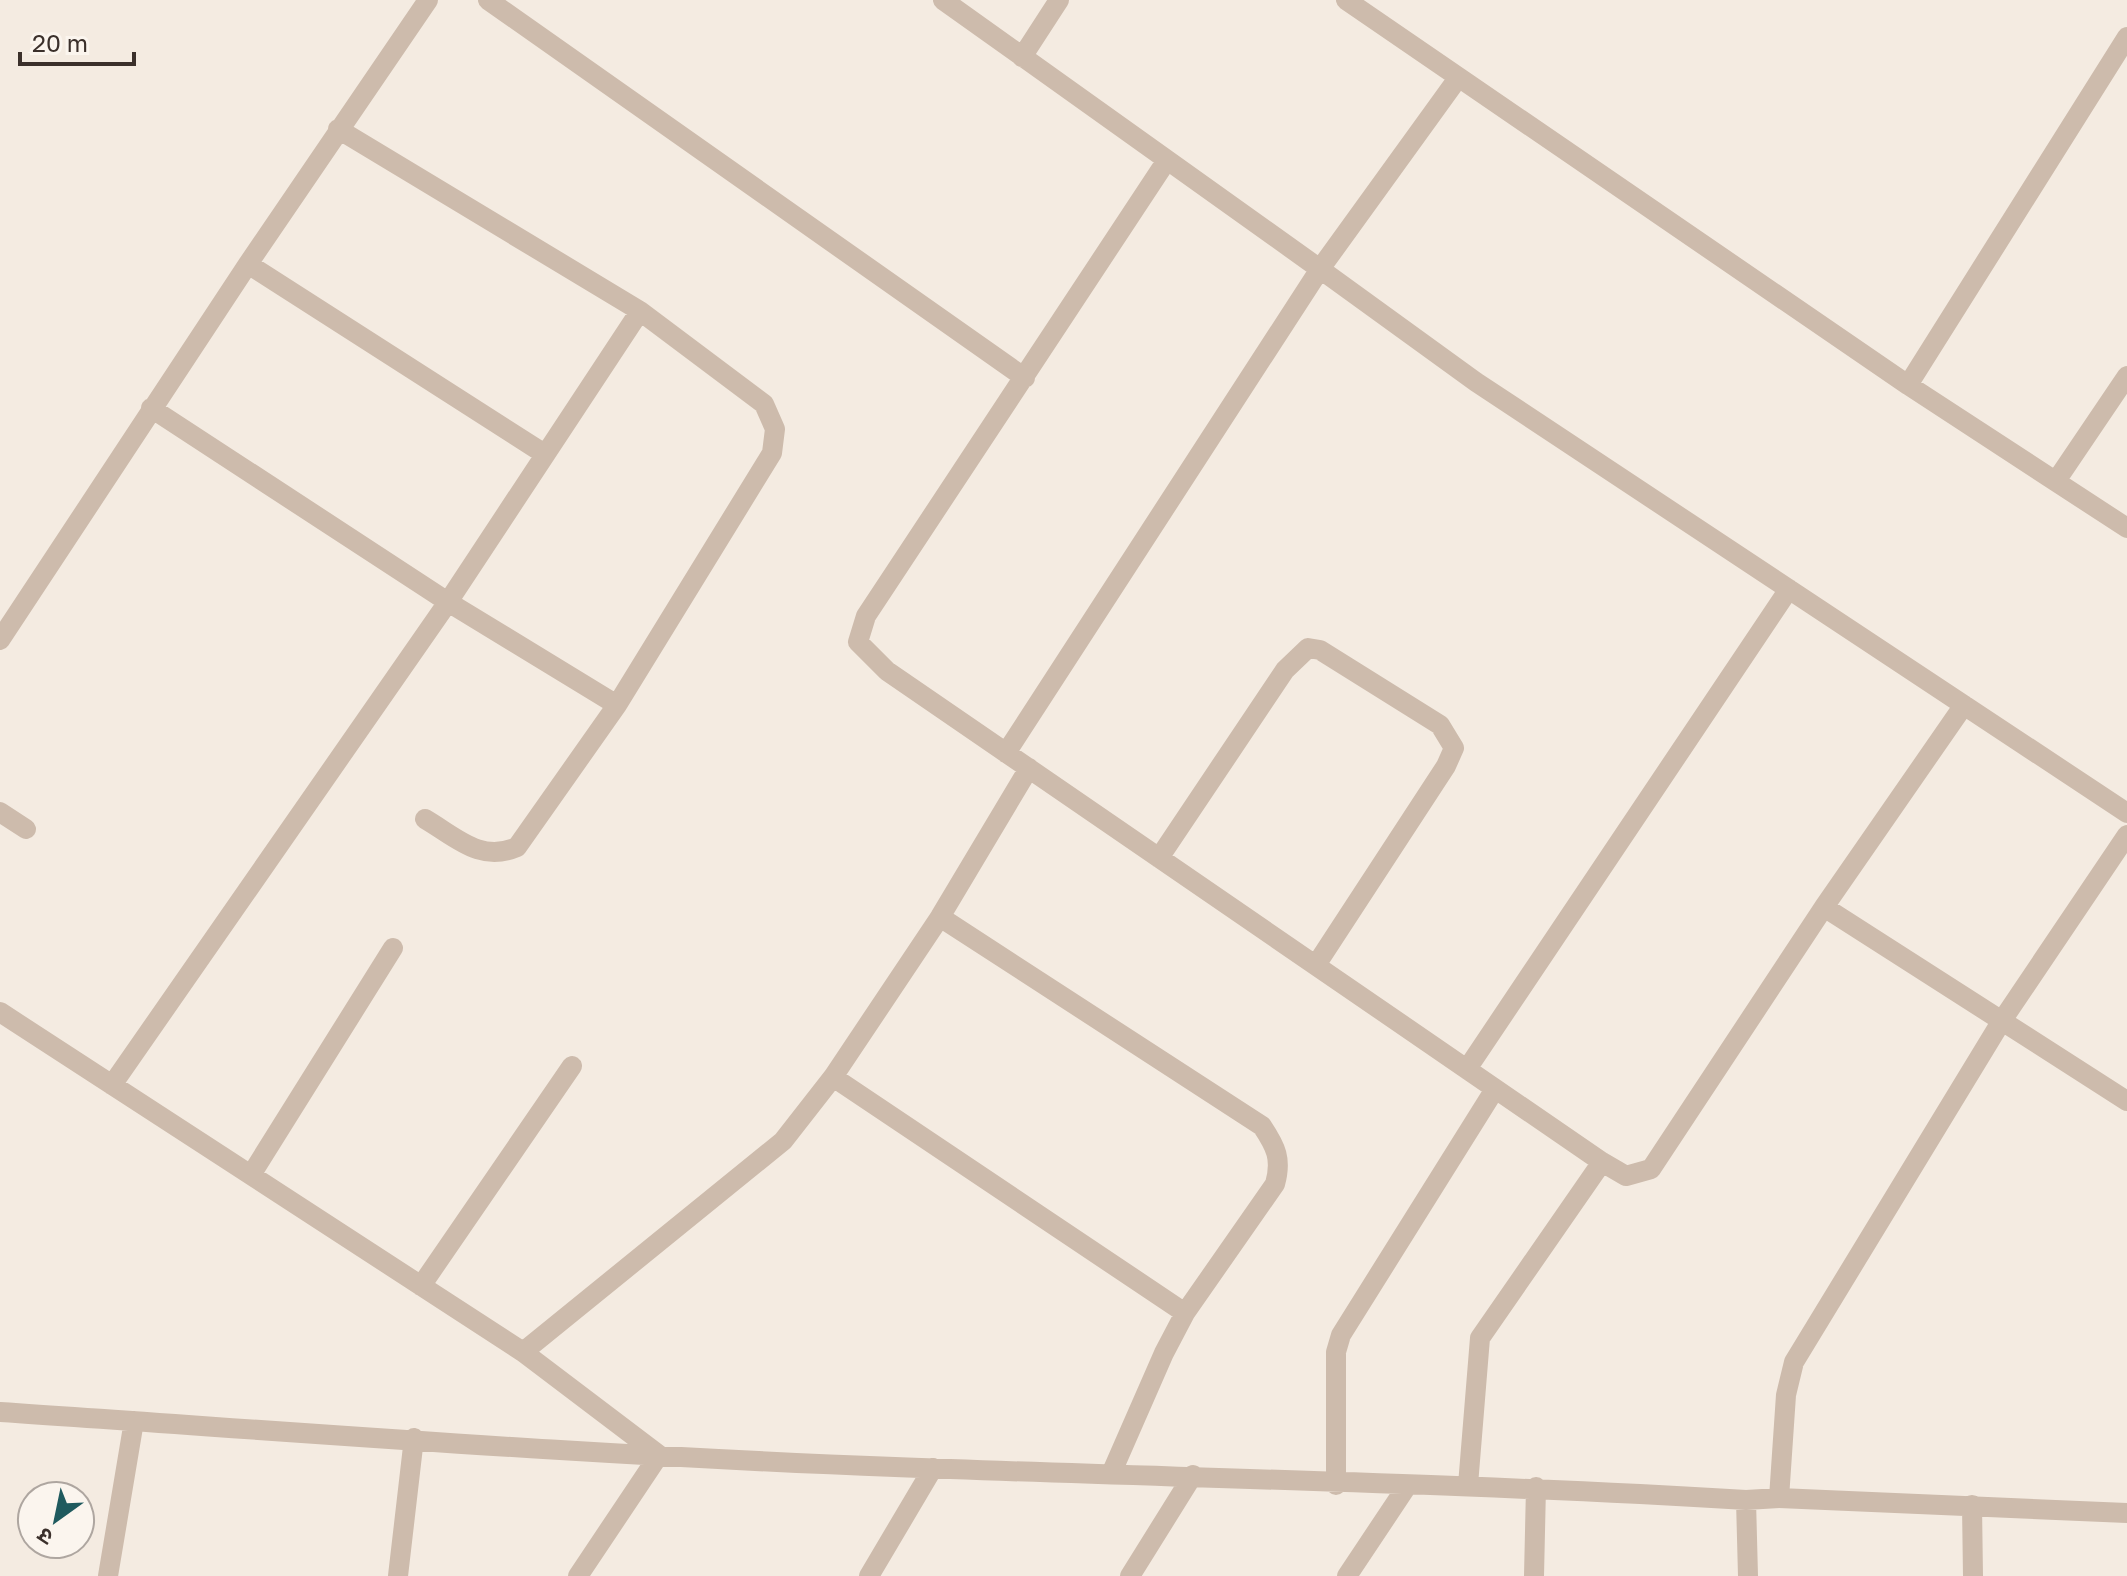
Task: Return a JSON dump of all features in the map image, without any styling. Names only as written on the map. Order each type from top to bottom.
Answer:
[{"type":"street","points":[[0,640],[151,408],[428,0]]},
{"type":"street","points":[[488,0],[1025,378]]},
{"type":"street","points":[[943,0],[1476,382],[2127,813]]},
{"type":"street","points":[[1022,57],[1059,0]]},
{"type":"street","points":[[1346,0],[1908,385],[2127,528]]},
{"type":"street","points":[[1908,385],[2127,37]]},
{"type":"street","points":[[1006,753],[1320,269],[1458,78]]},
{"type":"street","points":[[338,129],[640,311],[764,404],[775,429],[772,453],[617,705],[517,847],[503,853],[484,854],[425,819]]},
{"type":"street","points":[[1167,160],[866,616],[858,642],[887,671],[1495,1089],[1626,1176],[1651,1169],[1824,907],[1964,705]]},
{"type":"street","points":[[248,264],[543,453]]},
{"type":"street","points":[[112,1085],[448,602],[543,453],[640,311]]},
{"type":"street","points":[[2056,481],[2127,376]]},
{"type":"street","points":[[151,408],[448,602],[617,705]]},
{"type":"street","points":[[1467,1069],[1789,589]]},
{"type":"street","points":[[1159,858],[1285,670],[1308,648],[1320,650],[1440,725],[1454,748],[1446,766],[1316,965]]},
{"type":"street","points":[[523,1352],[783,1141],[833,1077],[940,917],[1029,768]]},
{"type":"street","points":[[0,812],[26,829]]},
{"type":"street","points":[[1779,1498],[1786,1395],[1794,1362],[2001,1022],[2127,835]]},
{"type":"street","points":[[1824,907],[2127,1101]]},
{"type":"street","points":[[940,917],[1262,1126],[1276,1147],[1281,1164],[1275,1184],[1185,1313],[1111,1474]]},
{"type":"street","points":[[251,1175],[393,948]]},
{"type":"street","points":[[0,1012],[523,1352],[659,1455]]},
{"type":"street","points":[[421,1286],[572,1066]]},
{"type":"street","points":[[833,1077],[1185,1313]]},
{"type":"street","points":[[1336,1485],[1336,1352],[1341,1335],[1495,1089]]},
{"type":"street","points":[[1468,1485],[1480,1338],[1602,1162]]},
{"type":"street","points":[[0,1412],[659,1455],[933,1468],[1193,1475],[1336,1485],[1536,1487],[1746,1500],[1779,1498],[2121,1512],[2127,1493]]},
{"type":"street","points":[[108,1576],[134,1421]]},
{"type":"street","points":[[398,1576],[414,1438]]},
{"type":"street","points":[[578,1576],[659,1455]]},
{"type":"street","points":[[869,1576],[933,1468]]},
{"type":"street","points":[[1130,1576],[1193,1475]]},
{"type":"street","points":[[1347,1576],[1407,1486]]},
{"type":"street","points":[[1534,1576],[1536,1487]]},
{"type":"street","points":[[1746,1500],[1748,1576]]},
{"type":"street","points":[[1972,1505],[1973,1576]]}]
